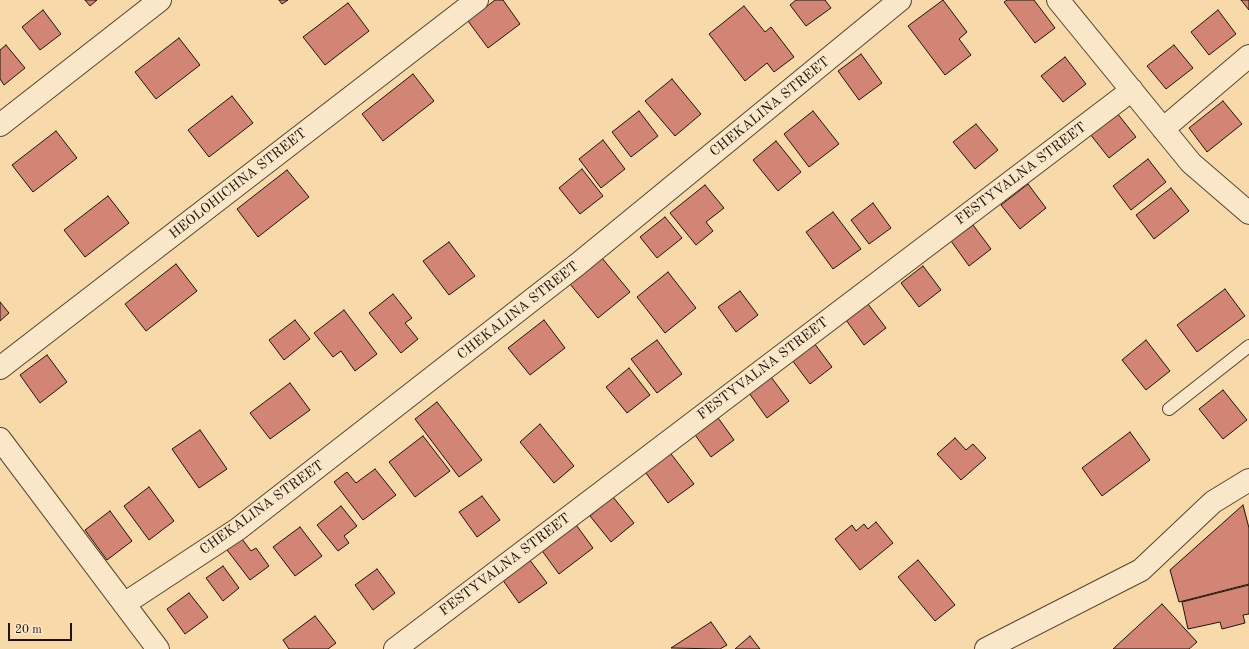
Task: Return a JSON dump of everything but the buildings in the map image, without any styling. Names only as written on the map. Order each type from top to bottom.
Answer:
[{"type":"street","points":[[0,125],[160,0]]},
{"type":"street","name":"HEOLOHICHNA STREET","points":[[0,368],[477,0]]},
{"type":"street","name":"CHEKALINA STREET","points":[[124,604],[238,529],[289,490],[578,264],[900,0]]},
{"type":"street","points":[[1058,0],[1191,163],[1249,213]]},
{"type":"street","points":[[1163,128],[1249,56]]},
{"type":"street","name":"FESTYVALNA STREET","points":[[395,649],[1132,90]]},
{"type":"street","points":[[0,439],[158,649]]},
{"type":"street","points":[[986,649],[1141,570],[1213,502],[1249,480]]},
{"type":"lane","points":[[1169,409],[1249,346]]}]
